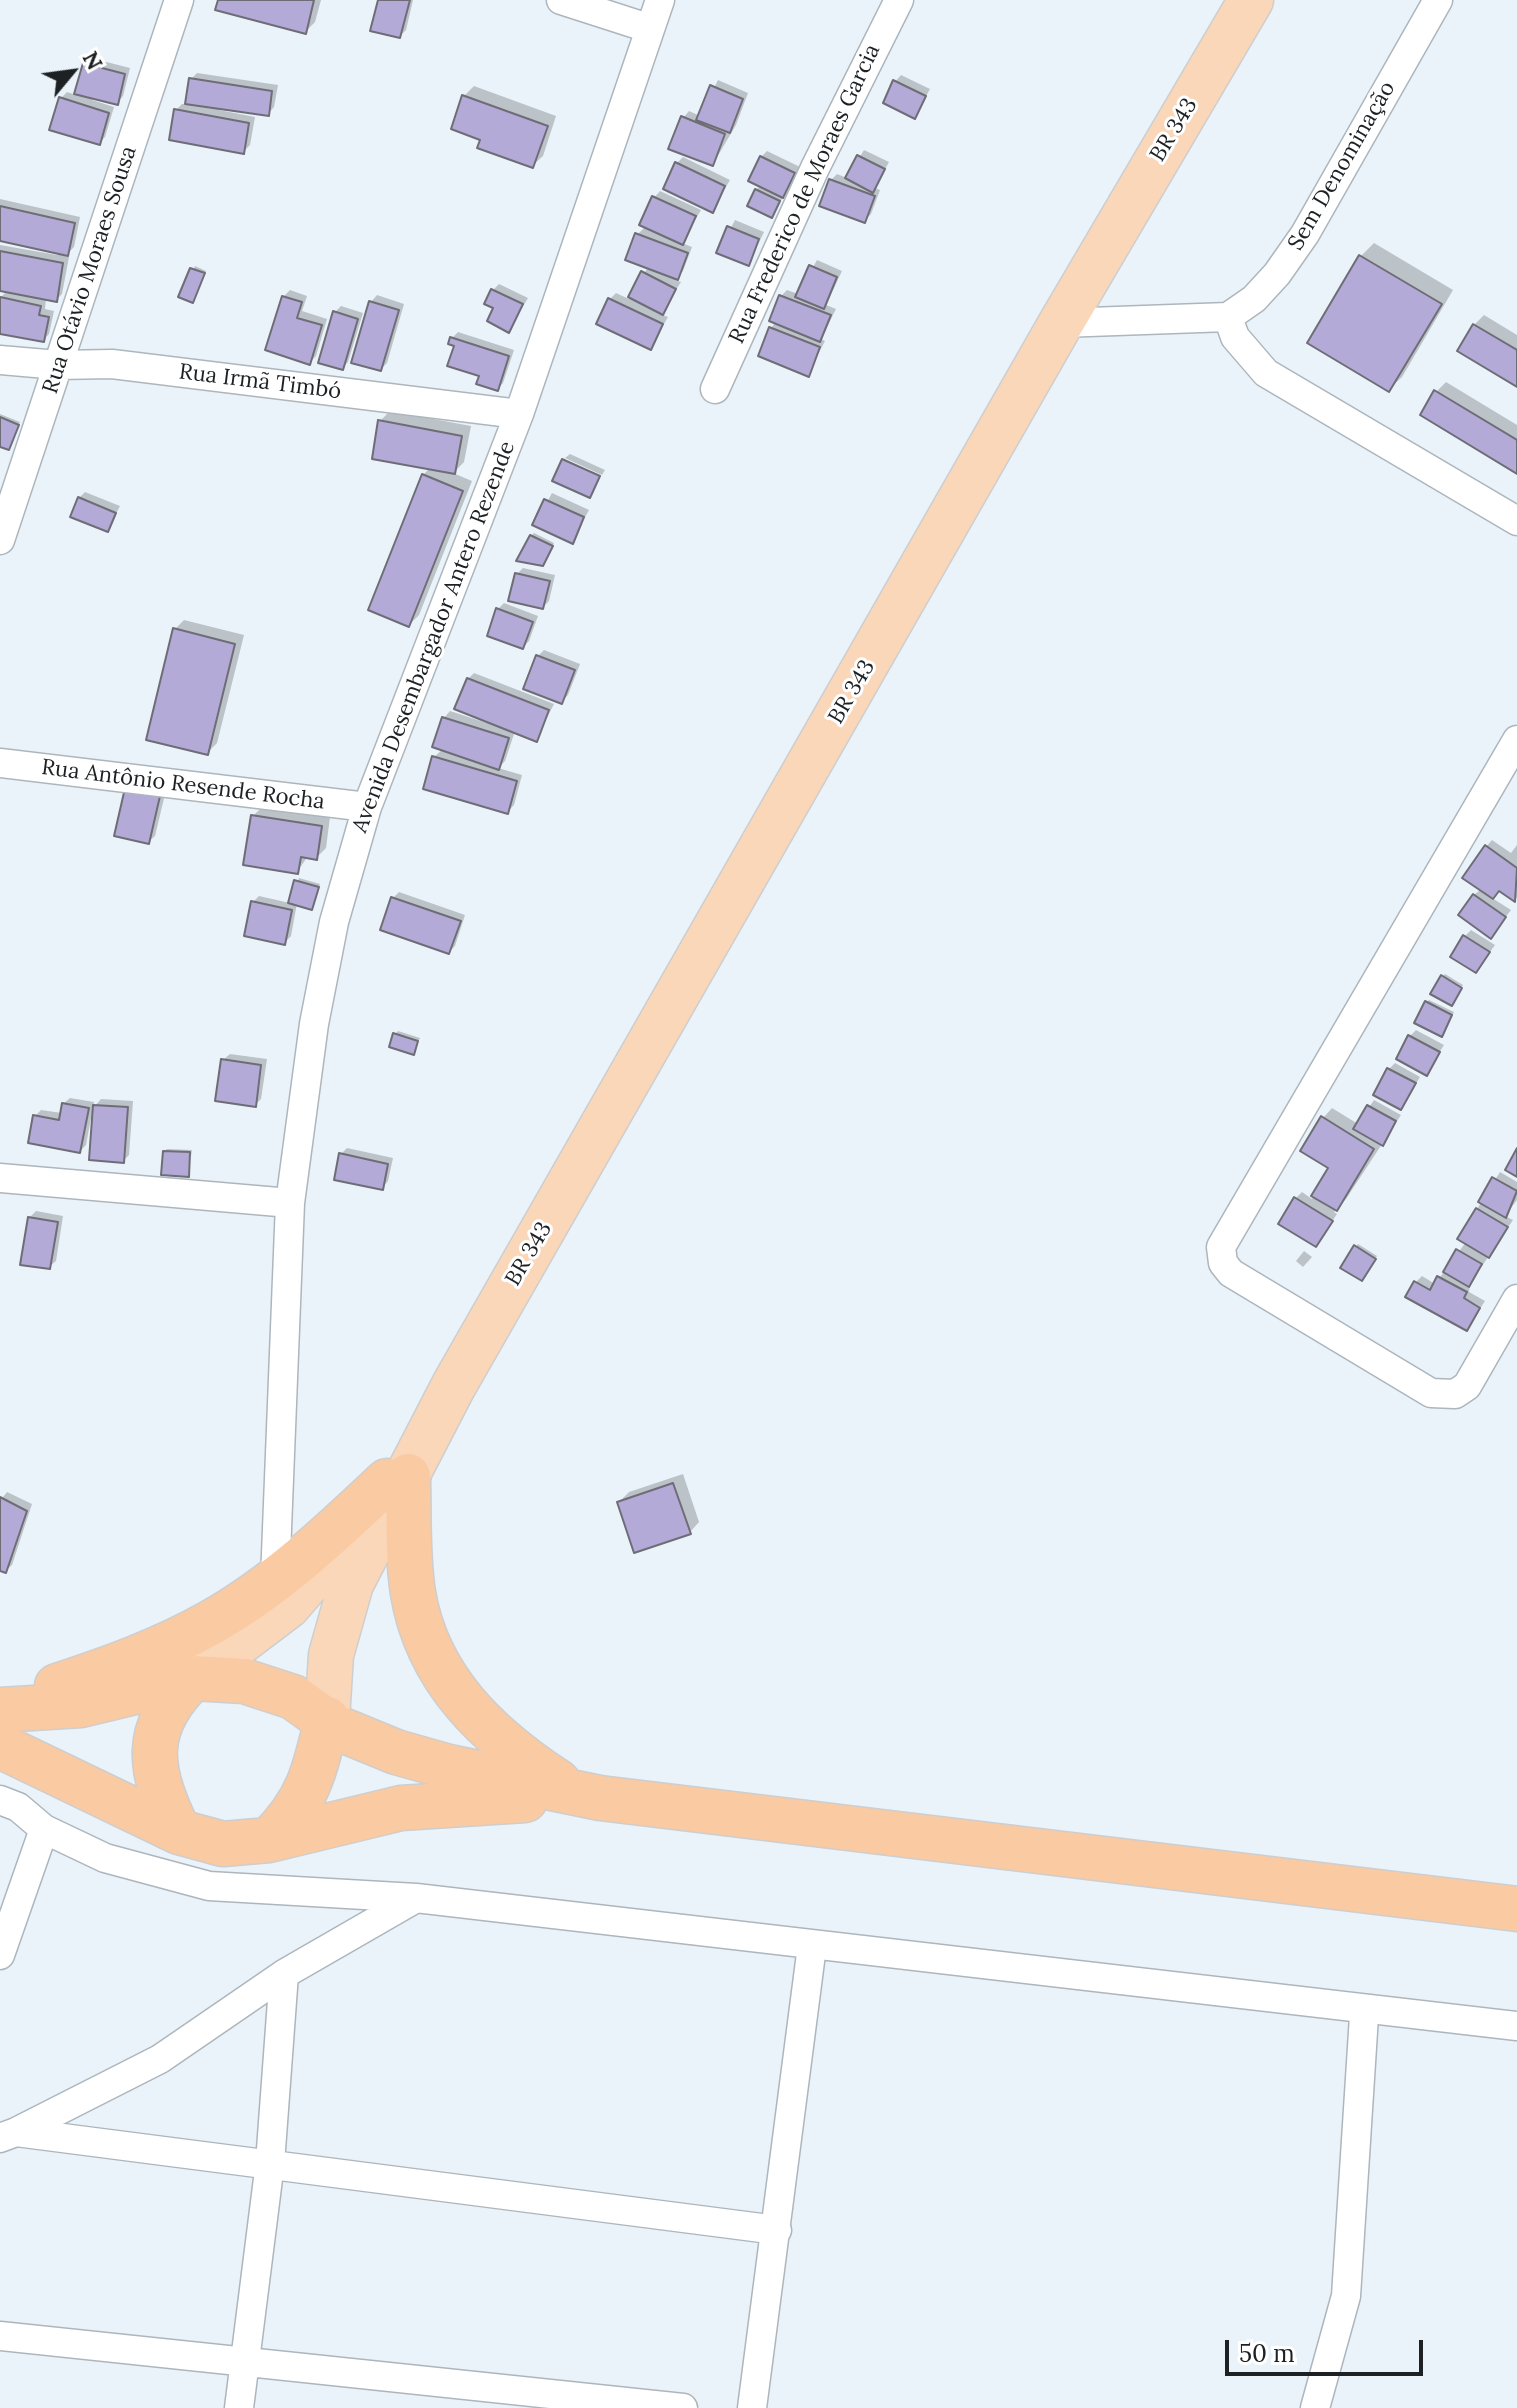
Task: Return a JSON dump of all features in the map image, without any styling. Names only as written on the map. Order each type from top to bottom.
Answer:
[{"type":"highway","points":[[0,1708],[148,1652],[210,1623],[318,1546],[398,1478]]},
{"type":"highway","points":[[398,1478],[413,1594],[429,1651],[460,1701],[495,1736],[586,1795]]},
{"type":"highway","points":[[0,1708],[81,1705],[193,1678],[244,1681],[271,1688],[327,1719],[335,1727],[396,1752],[586,1795],[1517,1909]]},
{"type":"highway","points":[[179,1832],[158,1784],[153,1756],[162,1715],[173,1696],[193,1678]]},
{"type":"highway","points":[[269,1840],[304,1798],[315,1770],[327,1719]]},
{"type":"highway","points":[[0,1746],[179,1832],[223,1844],[269,1840],[401,1808],[586,1795]]},
{"type":"main road","name":"BR 343","points":[[398,1478],[1061,323],[1251,0]]},
{"type":"main road","points":[[193,1678],[288,1606],[329,1562],[398,1478]]},
{"type":"main road","points":[[327,1719],[327,1688],[337,1623],[398,1478]]},
{"type":"street","name":"Rua Otávio Moraes Sousa","points":[[0,540],[179,0]]},
{"type":"street","points":[[561,0],[648,28]]},
{"type":"street","name":"Avenida Desembargador Antero Rezende","points":[[275,1579],[290,1203],[314,1024],[331,937],[367,807],[519,414],[660,0]]},
{"type":"street","name":"Rua Frederico de Moraes Garcia","points":[[715,389],[821,155],[899,0]]},
{"type":"street","name":"Sem Denominação","points":[[1228,317],[1254,299],[1277,274],[1305,234],[1438,0]]},
{"type":"street","points":[[1061,323],[1228,317],[1235,337],[1266,373],[1517,521]]},
{"type":"street","name":"Rua Irmã Timbó","points":[[0,360],[58,365],[112,364],[519,414]]},
{"type":"street","points":[[1517,740],[1221,1247],[1221,1256],[1231,1273],[1431,1393],[1455,1394],[1467,1386],[1517,1299]]},
{"type":"street","name":"Rua Antônio Resende Rocha","points":[[0,763],[367,807]]},
{"type":"street","points":[[0,1178],[290,1203]]},
{"type":"street","points":[[0,1800],[18,1807],[44,1829],[105,1858],[209,1886],[416,1898],[1517,2026]]},
{"type":"street","points":[[0,1955],[44,1829]]},
{"type":"street","points":[[8,2135],[160,2059],[284,1974],[416,1898]]},
{"type":"street","points":[[752,2408],[812,1946]]},
{"type":"street","points":[[239,2408],[270,2163],[284,1974]]},
{"type":"street","points":[[1315,2408],[1346,2296],[1364,2016]]},
{"type":"street","points":[[8,2135],[270,2163],[777,2230]]},
{"type":"street","points":[[0,2336],[683,2408]]},
{"type":"building","points":[[218,0],[314,0],[306,34],[215,10]]},
{"type":"building","points":[[378,0],[410,0],[400,38],[370,31]]},
{"type":"building","points":[[83,63],[125,74],[118,105],[74,94]]},
{"type":"building","points":[[189,78],[272,91],[269,116],[185,104]]},
{"type":"building","points":[[893,80],[926,96],[915,119],[883,103]]},
{"type":"building","points":[[710,85],[743,99],[730,133],[696,120]]},
{"type":"building","points":[[462,95],[548,126],[533,168],[477,148],[480,140],[451,129]]},
{"type":"building","points":[[59,97],[109,113],[100,145],[49,130]]},
{"type":"building","points":[[174,109],[249,123],[244,154],[169,140]]},
{"type":"building","points":[[681,116],[725,134],[713,166],[668,149]]},
{"type":"building","points":[[857,155],[885,169],[873,193],[845,178]]},
{"type":"building","points":[[760,156],[795,173],[783,198],[748,181]]},
{"type":"building","points":[[675,162],[725,186],[713,213],[663,189]]},
{"type":"building","points":[[829,179],[875,196],[865,223],[819,206]]},
{"type":"building","points":[[755,189],[780,201],[772,218],[747,206]]},
{"type":"building","points":[[652,196],[696,216],[683,245],[639,225]]},
{"type":"building","points":[[0,206],[75,223],[68,256],[0,241]]},
{"type":"building","points":[[727,226],[759,239],[749,266],[716,253]]},
{"type":"building","points":[[635,233],[688,253],[678,280],[625,260]]},
{"type":"building","points":[[0,251],[63,263],[57,302],[0,291]]},
{"type":"building","points":[[1359,255],[1442,304],[1389,392],[1307,343]]},
{"type":"building","points":[[809,265],[837,277],[824,309],[795,297]]},
{"type":"building","points":[[190,268],[205,273],[193,303],[178,297]]},
{"type":"building","points":[[641,271],[676,289],[663,315],[628,297]]},
{"type":"building","points":[[491,289],[523,304],[509,333],[487,321],[493,308],[484,304]]},
{"type":"building","points":[[779,295],[831,315],[820,342],[769,321]]},
{"type":"building","points":[[282,296],[302,302],[297,318],[322,325],[310,365],[265,350]]},
{"type":"building","points":[[0,297],[41,306],[39,315],[49,317],[44,342],[0,334]]},
{"type":"building","points":[[608,298],[663,324],[651,350],[596,324]]},
{"type":"building","points":[[369,301],[399,310],[381,371],[351,363]]},
{"type":"building","points":[[333,311],[358,319],[343,370],[318,363]]},
{"type":"building","points":[[1473,324],[1517,350],[1517,387],[1457,351]]},
{"type":"building","points":[[769,327],[820,347],[809,377],[758,356]]},
{"type":"building","points":[[450,337],[509,356],[498,391],[476,384],[479,376],[447,366],[454,346],[448,344]]},
{"type":"building","points":[[1434,390],[1517,440],[1517,474],[1420,415]]},
{"type":"building","points":[[0,417],[19,425],[9,450],[0,447]]},
{"type":"building","points":[[378,420],[462,436],[455,474],[372,459]]},
{"type":"building","points":[[562,459],[600,476],[590,498],[552,481]]},
{"type":"building","points":[[422,474],[463,491],[409,627],[368,610]]},
{"type":"building","points":[[78,497],[116,513],[108,532],[70,517]]},
{"type":"building","points":[[544,499],[584,517],[573,544],[532,525]]},
{"type":"building","points":[[530,535],[553,546],[543,566],[516,561]]},
{"type":"building","points":[[515,573],[550,581],[543,609],[508,601]]},
{"type":"building","points":[[496,608],[533,622],[523,649],[487,636]]},
{"type":"building","points":[[173,628],[235,644],[208,755],[146,740]]},
{"type":"building","points":[[536,655],[575,670],[562,704],[523,689]]},
{"type":"building","points":[[467,678],[549,710],[537,742],[454,709]]},
{"type":"building","points":[[442,717],[509,738],[499,770],[432,747]]},
{"type":"building","points":[[432,756],[517,781],[508,814],[423,789]]},
{"type":"building","points":[[125,788],[160,796],[149,844],[114,836]]},
{"type":"building","points":[[251,815],[322,826],[317,860],[301,857],[298,874],[243,865]]},
{"type":"building","points":[[1485,845],[1517,868],[1515,902],[1499,891],[1493,899],[1462,878]]},
{"type":"building","points":[[294,880],[319,887],[312,910],[288,903]]},
{"type":"building","points":[[1473,894],[1506,917],[1491,939],[1458,915]]},
{"type":"building","points":[[391,897],[461,921],[449,954],[380,930]]},
{"type":"building","points":[[251,901],[292,910],[285,945],[244,936]]},
{"type":"building","points":[[1463,935],[1490,952],[1476,973],[1450,957]]},
{"type":"building","points":[[1441,975],[1462,988],[1452,1006],[1430,994]]},
{"type":"building","points":[[1425,1001],[1452,1015],[1442,1037],[1414,1023]]},
{"type":"building","points":[[393,1033],[418,1041],[414,1055],[389,1047]]},
{"type":"building","points":[[1408,1035],[1440,1052],[1427,1076],[1396,1059]]},
{"type":"building","points":[[221,1059],[261,1065],[256,1107],[215,1101]]},
{"type":"building","points":[[1387,1068],[1416,1083],[1401,1110],[1373,1095]]},
{"type":"building","points":[[62,1103],[89,1108],[80,1153],[28,1143],[33,1115],[59,1120]]},
{"type":"building","points":[[93,1105],[128,1107],[124,1163],[89,1160]]},
{"type":"building","points":[[1367,1105],[1396,1121],[1383,1146],[1353,1129]]},
{"type":"building","points":[[1321,1116],[1374,1149],[1337,1211],[1311,1196],[1328,1168],[1300,1151]]},
{"type":"building","points":[[1517,1148],[1517,1177],[1505,1170]]},
{"type":"building","points":[[163,1151],[190,1152],[189,1177],[161,1175]]},
{"type":"building","points":[[339,1153],[388,1164],[383,1190],[334,1180]]},
{"type":"building","points":[[1492,1177],[1517,1191],[1506,1218],[1478,1202]]},
{"type":"building","points":[[1294,1197],[1333,1221],[1316,1247],[1278,1224]]},
{"type":"building","points":[[1476,1208],[1508,1227],[1489,1258],[1457,1239]]},
{"type":"building","points":[[28,1217],[58,1222],[50,1269],[20,1265]]},
{"type":"building","points":[[1354,1245],[1376,1259],[1362,1281],[1340,1268]]},
{"type":"building","points":[[1456,1249],[1482,1264],[1469,1287],[1443,1272]]},
{"type":"building","points":[[1437,1276],[1467,1292],[1464,1298],[1480,1308],[1467,1331],[1405,1297],[1414,1281],[1430,1290]]},
{"type":"building","points":[[673,1483],[691,1534],[634,1553],[617,1502]]},
{"type":"building","points":[[0,1497],[27,1511],[6,1573],[0,1571]]}]
